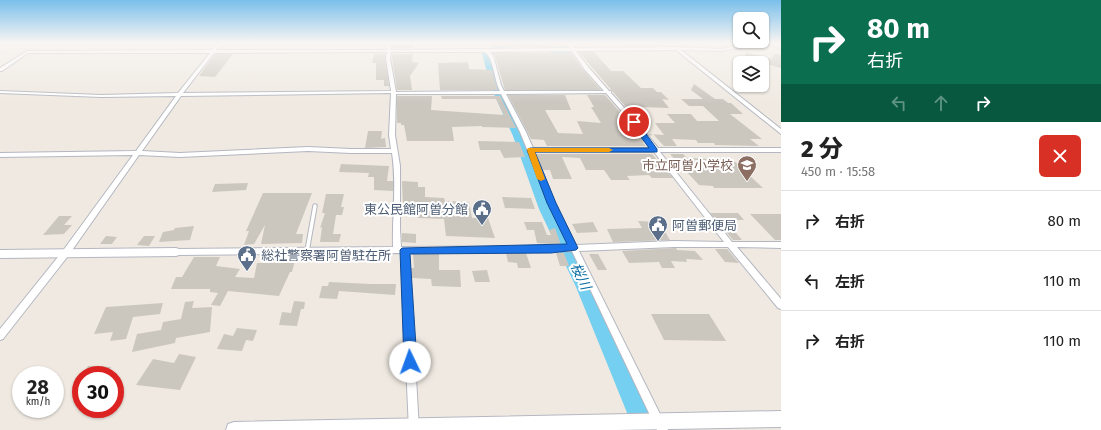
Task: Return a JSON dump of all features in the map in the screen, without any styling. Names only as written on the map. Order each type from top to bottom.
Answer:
[{"type":"main road","points":[[234,430],[653,424],[781,419]]},
{"type":"street","points":[[0,70],[10,63]]},
{"type":"street","points":[[0,336],[65,254],[137,154],[206,63]]},
{"type":"street","points":[[389,63],[393,93],[392,130],[397,166],[396,229],[401,250],[413,428]]},
{"type":"street","points":[[493,63],[501,92],[530,150],[569,248],[653,424]]},
{"type":"street","points":[[582,63],[634,122],[729,243],[781,305]]},
{"type":"street","points":[[695,63],[781,132]]},
{"type":"street","points":[[0,92],[101,96],[182,94],[608,92]]},
{"type":"street","points":[[0,155],[180,155],[308,149],[395,151]]},
{"type":"street","points":[[530,150],[781,150]]},
{"type":"street","points":[[0,254],[569,248],[729,243],[781,245]]},
{"type":"lane","points":[[307,251],[315,206]]},
{"type":"building","points":[[208,63],[226,63],[215,77],[199,76]]},
{"type":"building","points":[[376,63],[386,63],[389,86],[384,86],[384,80],[376,80]]},
{"type":"building","points":[[393,63],[419,63],[410,76],[412,90],[397,90]]},
{"type":"building","points":[[438,63],[468,63],[469,69],[492,70],[498,90],[440,90]]},
{"type":"building","points":[[497,63],[578,63],[601,90],[505,90]]},
{"type":"building","points":[[588,63],[604,63],[611,71],[623,71],[641,88],[653,88],[657,92],[661,92],[669,100],[662,99],[669,108],[640,107],[645,113],[631,113]]},
{"type":"building","points":[[769,63],[781,63],[781,68],[769,65]]},
{"type":"building","points":[[694,84],[715,99],[723,99],[728,103],[731,103],[743,114],[730,114],[762,139],[750,139],[759,146],[715,145],[714,143],[698,143],[696,140],[672,139],[677,146],[664,146],[653,134],[664,135],[655,123],[675,123],[667,114],[691,114],[697,121],[719,121],[703,106],[689,106],[681,99],[703,99],[691,90]]},
{"type":"building","points":[[508,95],[565,95],[571,110],[545,110],[558,133],[583,134],[577,121],[601,123],[591,107],[594,107],[587,95],[605,95],[645,141],[643,143],[646,146],[547,146],[544,140],[531,139]]},
{"type":"building","points":[[397,96],[432,96],[431,110],[504,115],[496,99],[442,99],[441,96],[500,96],[516,128],[482,126],[452,127],[454,141],[407,141],[404,125],[397,123]]},
{"type":"building","points":[[368,131],[382,131],[381,139],[385,138],[386,147],[365,148]]},
{"type":"building","points":[[478,141],[519,142],[525,157],[504,158],[500,150],[480,150]]},
{"type":"building","points":[[536,154],[652,154],[673,178],[652,178],[649,175],[627,176],[630,180],[611,180],[604,170],[586,170],[580,158],[562,157],[572,179],[553,179],[550,170],[543,170]]},
{"type":"building","points":[[670,154],[683,154],[687,158],[733,160],[763,188],[714,188],[713,186],[699,185]]},
{"type":"building","points":[[341,164],[389,166],[387,181],[393,181],[393,191],[374,190],[374,177],[368,177],[369,173],[339,172]]},
{"type":"building","points":[[402,181],[418,182],[418,187],[425,187],[425,197],[444,198],[445,201],[469,202],[472,218],[488,218],[495,238],[446,236],[444,219],[418,218],[417,210],[403,209]]},
{"type":"building","points":[[248,183],[246,190],[212,192],[215,184]]},
{"type":"building","points":[[263,193],[312,193],[296,234],[303,234],[302,243],[261,244],[265,225],[254,244],[244,245],[249,231],[246,231]]},
{"type":"building","points":[[326,194],[344,194],[341,207],[344,207],[342,215],[336,215],[333,234],[341,234],[339,242],[320,242],[322,227],[320,228],[325,213],[322,213]]},
{"type":"building","points":[[502,197],[531,198],[535,209],[505,208]]},
{"type":"building","points":[[710,213],[738,213],[744,220],[725,220],[742,240],[733,240]]},
{"type":"building","points":[[750,214],[781,214],[781,240],[775,240]]},
{"type":"building","points":[[59,216],[72,216],[64,225],[72,225],[64,234],[43,235]]},
{"type":"building","points":[[638,221],[659,222],[670,240],[613,242],[607,229],[642,228]]},
{"type":"building","points":[[524,222],[542,222],[547,235],[551,235],[549,230],[555,228],[561,245],[537,243],[534,230],[527,230]]},
{"type":"building","points":[[593,222],[598,232],[577,233],[572,224]]},
{"type":"building","points":[[194,226],[190,240],[159,242],[163,232],[174,230],[175,228]]},
{"type":"building","points":[[402,233],[416,234],[416,243],[402,242]]},
{"type":"building","points":[[106,236],[117,237],[112,244],[100,244]]},
{"type":"building","points":[[144,236],[155,236],[149,246],[137,245]]},
{"type":"building","points":[[676,248],[677,250],[695,251],[703,260],[686,259],[687,262],[671,261],[675,268],[662,268],[659,262],[629,263],[622,251]]},
{"type":"building","points":[[715,249],[727,249],[739,263],[725,262]]},
{"type":"building","points":[[506,253],[526,253],[531,268],[518,268],[517,263],[508,262]]},
{"type":"building","points":[[556,253],[564,253],[569,266],[560,266]]},
{"type":"building","points":[[413,254],[439,254],[439,270],[460,270],[461,287],[432,286],[431,279],[412,278],[411,268],[414,268]]},
{"type":"building","points":[[589,254],[598,254],[607,270],[598,270]]},
{"type":"building","points":[[194,257],[220,257],[216,266],[240,269],[235,277],[254,278],[257,263],[276,263],[277,261],[295,260],[292,272],[290,272],[279,296],[228,291],[220,306],[211,305],[218,293],[210,292],[210,289],[171,289],[176,277],[182,277]]},
{"type":"building","points":[[487,270],[490,282],[475,282],[472,271]]},
{"type":"building","points":[[329,282],[396,284],[395,295],[339,291],[337,299],[319,298],[322,286],[328,286]]},
{"type":"building","points":[[194,301],[192,308],[212,307],[210,332],[176,338],[175,343],[132,352],[137,334],[161,330],[163,322],[181,319],[185,302]]},
{"type":"building","points":[[294,301],[305,302],[304,309],[301,309],[297,326],[279,325],[282,312],[291,313]]},
{"type":"building","points":[[163,303],[160,314],[133,317],[126,339],[110,341],[113,332],[94,334],[106,307]]},
{"type":"building","points":[[651,314],[709,314],[726,341],[664,340]]},
{"type":"building","points":[[237,328],[257,330],[253,341],[246,340],[242,351],[217,349],[224,334],[233,336]]},
{"type":"building","points":[[179,354],[196,357],[180,390],[136,385],[153,359],[174,363]]},
{"type":"waterway","name":"桜川","points":[[491,63],[496,85],[520,136],[547,209],[586,287],[647,430]]},
{"type":"slow traffic","points":[[541,179],[530,150],[609,150]]},
{"type":"place","name":"市立阿曽小学校","points":[[747,182]]},
{"type":"place","name":"東公民館阿曽分館","points":[[482,226]]},
{"type":"place","name":"阿曽郵便局","points":[[658,242]]},
{"type":"place","name":"総社警察署阿曽駐在所","points":[[247,272]]},
{"type":"route","points":[[410,362],[405,250],[573,248],[530,150],[655,150],[634,122]]}]
